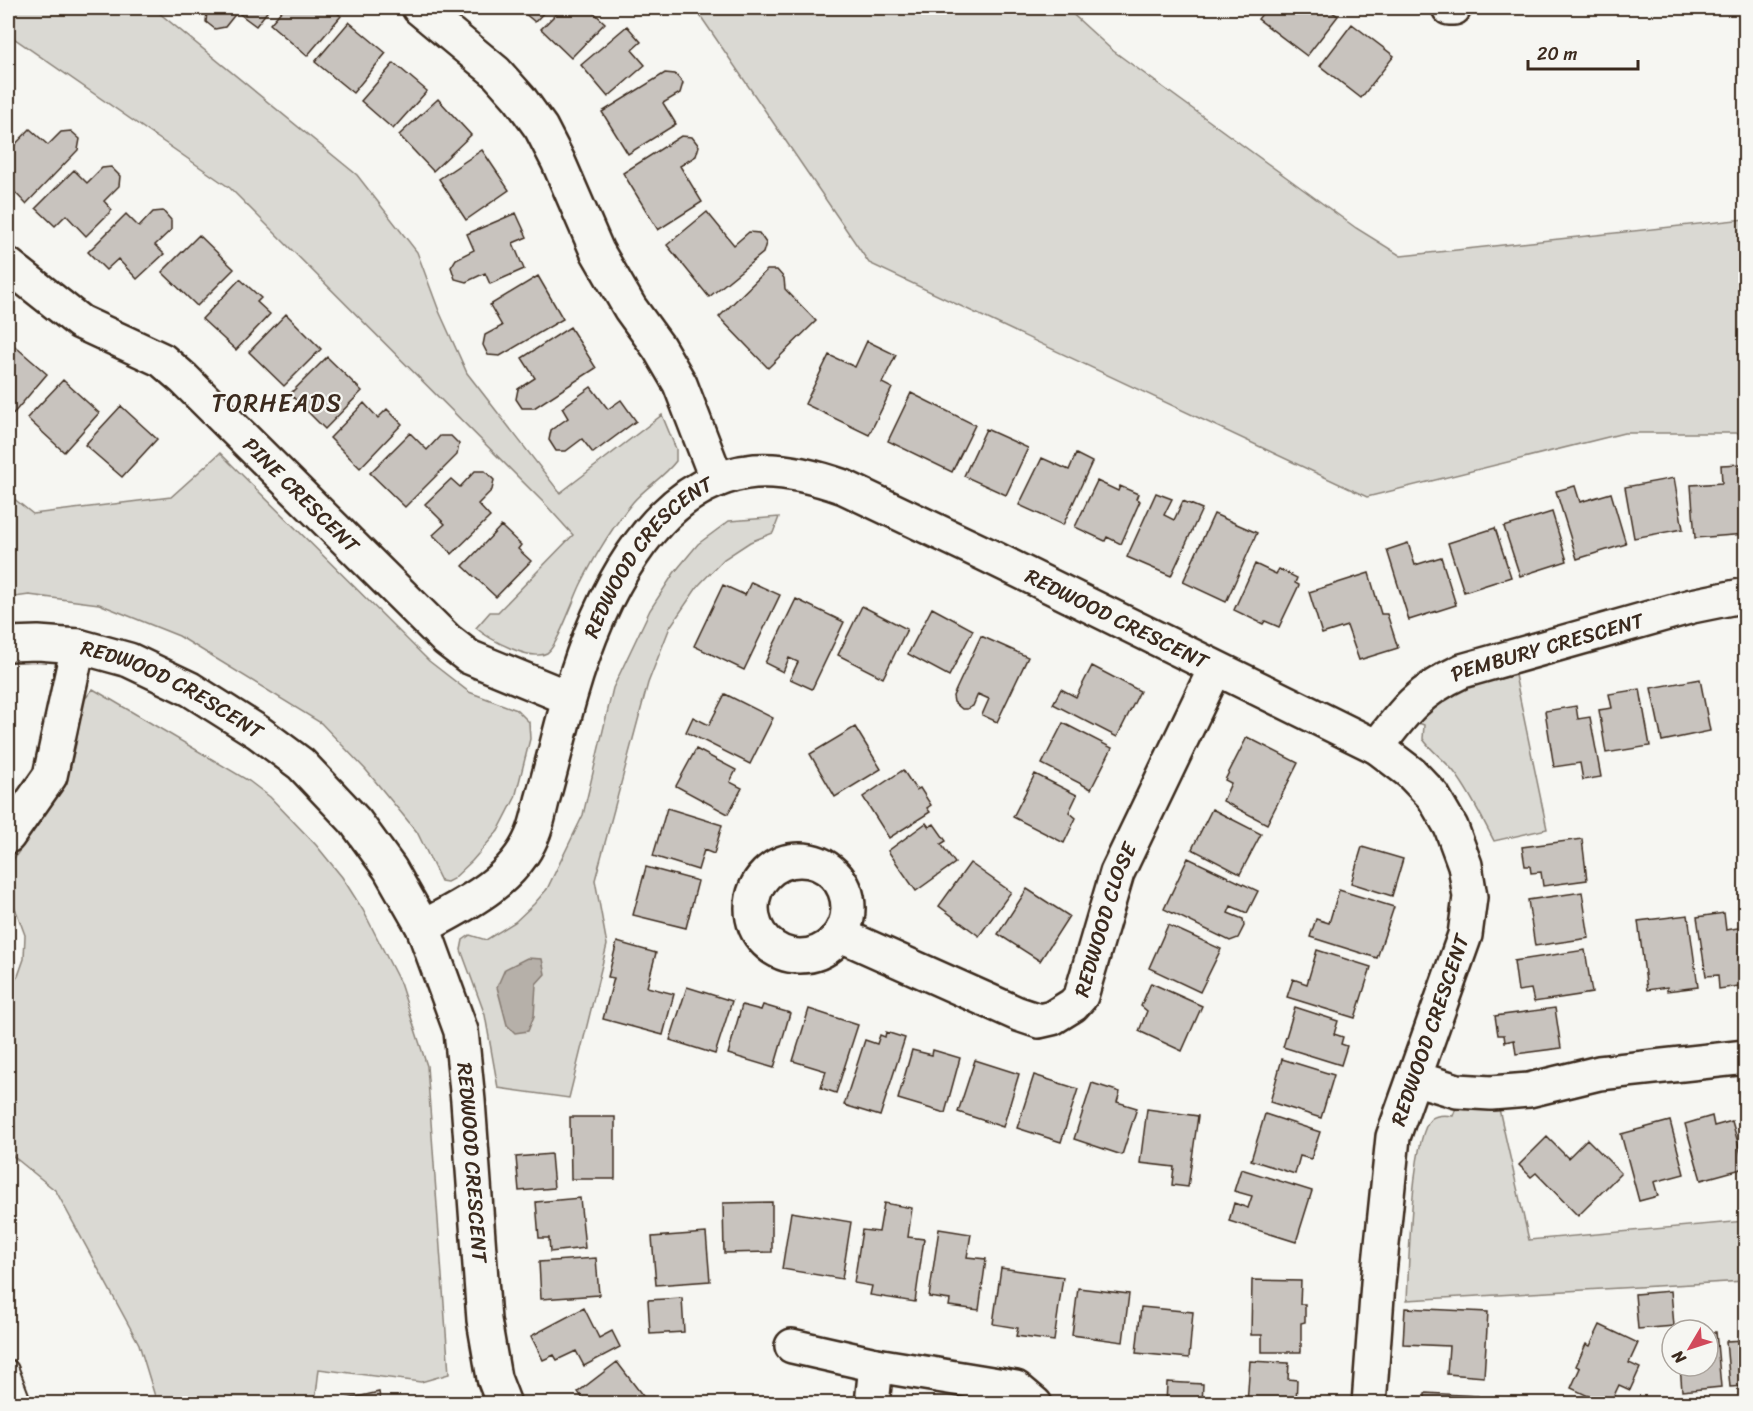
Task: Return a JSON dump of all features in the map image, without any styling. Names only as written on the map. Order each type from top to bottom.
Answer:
[{"type":"street","points":[[419,8],[496,72],[541,128],[597,250],[630,308],[659,348],[680,384],[717,480]]},
{"type":"street","name":"PINE CRESCENT","points":[[8,265],[80,322],[162,360],[184,379],[447,640],[469,657],[569,698]]},
{"type":"street","name":"REDWOOD CRESCENT","points":[[423,927],[472,900],[497,882],[520,857],[532,836],[586,643],[610,592],[634,552],[661,519],[688,496],[717,480],[755,471],[810,477],[844,487],[1377,747],[1411,773],[1432,796],[1451,827],[1465,865],[1470,897],[1465,935],[1393,1137],[1378,1283],[1369,1404]]},
{"type":"street","name":"PEMBURY CRESCENT","points":[[1377,747],[1404,710],[1421,694],[1442,680],[1462,671],[1692,606],[1746,595]]},
{"type":"street","name":"REDWOOD CRESCENT","points":[[8,644],[38,643],[78,646],[129,660],[190,689],[258,732],[301,764],[355,821],[390,868],[423,927],[461,1031],[484,1320],[494,1378],[504,1404]]},
{"type":"street","points":[[8,836],[50,776],[78,646]]},
{"type":"street","name":"REDWOOD CLOSE","points":[[841,935],[1018,1014],[1039,1021],[1064,1012],[1081,996],[1117,873],[1215,669]]},
{"type":"street","points":[[1414,1078],[1457,1091],[1491,1093],[1529,1090],[1599,1073],[1746,1057]]},
{"type":"street","points":[[792,1346],[876,1365],[1016,1388],[1035,1404]]},
{"type":"street","points":[[872,1404],[876,1365]]},
{"type":"lane","points":[[8,1370],[21,1404]]},
{"type":"shaded area","points":[[8,8],[153,8],[357,175],[417,252],[439,311],[467,373],[560,493],[662,415],[676,449],[676,461],[633,502],[611,531],[586,573],[560,632],[547,653],[540,655],[520,652],[490,638],[476,628],[490,612],[498,612],[573,535],[545,504],[230,188],[8,34]]},
{"type":"shaded area","points":[[695,8],[1066,8],[1112,50],[1356,228],[1401,256],[1745,219],[1745,433],[1624,433],[1367,497],[869,263]]},
{"type":"shaded area","points":[[220,453],[429,661],[469,692],[517,710],[529,722],[530,739],[515,798],[498,831],[453,879],[447,882],[441,881],[417,832],[366,770],[321,723],[179,636],[99,604],[29,595],[8,598],[8,494],[33,514],[171,497]]},
{"type":"shaded area","points":[[779,517],[773,533],[750,542],[724,559],[698,586],[670,627],[648,683],[595,880],[607,945],[569,1098],[498,1088],[485,1015],[461,950],[463,940],[470,935],[486,940],[515,922],[547,889],[583,815],[613,688],[650,610],[674,573],[698,544],[729,521]]},
{"type":"shaded area","points":[[1515,675],[1547,829],[1494,841],[1461,781],[1423,739],[1424,725],[1416,722],[1448,695],[1468,687]]},
{"type":"shaded area","points":[[93,689],[249,781],[270,797],[316,845],[342,877],[363,910],[400,983],[427,1066],[449,1374],[421,1382],[319,1369],[315,1403],[157,1403],[139,1344],[56,1191],[8,1152],[8,988],[18,976],[24,959],[25,935],[8,889],[8,867],[66,784],[83,701]]},
{"type":"shaded area","points":[[527,958],[542,959],[545,974],[536,984],[534,1016],[528,1031],[515,1033],[507,1025],[497,987],[505,969]]},
{"type":"shaded area","points":[[1457,1105],[1499,1109],[1529,1240],[1745,1221],[1745,1281],[1407,1300],[1412,1204],[1419,1150],[1424,1131],[1431,1119],[1445,1115],[1453,1116]]},
{"type":"building","points":[[209,8],[270,8],[256,26],[237,12],[225,27],[215,29],[206,22]]},
{"type":"building","points":[[284,8],[331,8],[341,16],[307,56],[270,24]]},
{"type":"building","points":[[518,8],[548,8],[535,22]]},
{"type":"building","points":[[562,8],[591,8],[605,23],[571,58],[541,29]]},
{"type":"building","points":[[1267,8],[1326,8],[1338,16],[1307,56],[1258,19]]},
{"type":"building","points":[[349,22],[386,53],[353,93],[315,62]]},
{"type":"building","points":[[1352,24],[1394,56],[1361,98],[1320,66]]},
{"type":"building","points":[[627,26],[641,42],[632,50],[645,65],[608,97],[581,65]]},
{"type":"building","points":[[394,63],[427,91],[393,129],[361,101]]},
{"type":"building","points":[[665,73],[675,74],[683,83],[680,93],[663,103],[676,124],[628,154],[602,112]]},
{"type":"building","points":[[438,99],[471,135],[433,171],[399,135]]},
{"type":"building","points":[[30,129],[48,145],[61,132],[71,131],[80,139],[78,150],[26,204],[8,185],[8,152]]},
{"type":"building","points":[[681,136],[692,137],[699,146],[696,156],[680,166],[702,202],[658,230],[623,173]]},
{"type":"building","points":[[482,150],[509,190],[466,220],[439,179]]},
{"type":"building","points":[[111,167],[120,176],[119,186],[104,201],[112,210],[86,236],[66,215],[55,226],[36,208],[74,170],[87,183],[102,168]]},
{"type":"building","points":[[163,211],[171,220],[171,230],[155,245],[164,254],[137,279],[118,259],[106,270],[88,252],[126,214],[139,227],[153,212]]},
{"type":"building","points":[[707,212],[734,245],[749,232],[759,233],[766,243],[763,253],[709,297],[667,245]]},
{"type":"building","points":[[516,213],[527,237],[513,243],[524,269],[490,284],[485,273],[466,282],[455,279],[451,267],[456,259],[474,250],[467,234]]},
{"type":"building","points":[[199,235],[234,269],[197,306],[162,272]]},
{"type":"building","points":[[767,270],[777,270],[784,278],[785,289],[816,321],[768,368],[719,317]]},
{"type":"building","points":[[538,276],[563,319],[500,356],[488,355],[483,345],[485,335],[502,326],[490,305]]},
{"type":"building","points":[[240,279],[261,298],[257,302],[270,314],[236,350],[202,319]]},
{"type":"building","points":[[286,314],[321,349],[284,386],[249,352]]},
{"type":"building","points":[[570,327],[596,368],[534,408],[522,408],[516,399],[518,389],[535,378],[522,358]]},
{"type":"building","points":[[867,341],[896,355],[882,383],[892,388],[869,435],[805,404],[829,355],[855,367]]},
{"type":"building","points":[[10,342],[47,374],[13,414],[8,409],[8,345]]},
{"type":"building","points":[[327,357],[362,391],[325,429],[290,394]]},
{"type":"building","points":[[63,380],[99,413],[64,452],[27,418]]},
{"type":"building","points":[[591,387],[608,409],[621,400],[636,421],[593,453],[582,439],[566,451],[556,451],[549,440],[551,430],[568,418],[562,408]]},
{"type":"building","points":[[911,393],[975,425],[952,472],[888,441]]},
{"type":"building","points":[[364,403],[378,418],[387,409],[402,424],[360,468],[330,438]]},
{"type":"building","points":[[121,406],[157,439],[122,477],[85,445]]},
{"type":"building","points":[[986,429],[1028,448],[1006,495],[964,476]]},
{"type":"building","points":[[410,433],[427,450],[440,436],[451,436],[459,444],[457,455],[405,507],[370,473]]},
{"type":"building","points":[[1076,454],[1092,462],[1063,525],[1019,505],[1042,458],[1069,470]]},
{"type":"building","points":[[1742,464],[1746,534],[1695,538],[1691,485],[1722,483],[1721,465]]},
{"type":"building","points":[[475,471],[485,471],[494,480],[492,490],[478,504],[490,517],[452,554],[433,535],[445,524],[425,504],[451,479],[460,487]]},
{"type":"building","points":[[1674,478],[1683,529],[1634,538],[1625,487]]},
{"type":"building","points":[[1097,481],[1118,491],[1120,486],[1138,494],[1136,499],[1140,501],[1121,544],[1107,537],[1105,541],[1075,527]]},
{"type":"building","points":[[1575,486],[1580,502],[1611,493],[1626,544],[1577,559],[1556,491]]},
{"type":"building","points":[[1156,493],[1172,499],[1164,515],[1174,520],[1183,501],[1202,509],[1171,576],[1127,557]]},
{"type":"building","points":[[1552,512],[1567,561],[1520,576],[1504,527]]},
{"type":"building","points":[[1214,514],[1257,533],[1226,602],[1183,582]]},
{"type":"building","points":[[501,526],[521,545],[518,549],[531,561],[496,597],[463,566]]},
{"type":"building","points":[[1495,528],[1511,577],[1464,592],[1448,543]]},
{"type":"building","points":[[1408,543],[1415,565],[1441,557],[1456,605],[1409,620],[1387,550]]},
{"type":"building","points":[[1255,564],[1276,574],[1279,569],[1297,578],[1295,583],[1299,585],[1279,627],[1265,621],[1263,624],[1234,610]]},
{"type":"building","points":[[1369,573],[1381,614],[1387,614],[1398,648],[1359,660],[1347,626],[1322,634],[1309,592]]},
{"type":"building","points":[[751,582],[780,595],[744,670],[694,646],[723,585],[745,595]]},
{"type":"building","points":[[796,599],[844,622],[812,689],[790,679],[798,662],[789,658],[783,672],[765,663]]},
{"type":"building","points":[[862,606],[907,629],[883,678],[838,655]]},
{"type":"building","points":[[932,608],[973,630],[949,676],[908,654]]},
{"type":"building","points":[[981,636],[1028,657],[997,722],[982,715],[989,699],[978,694],[973,706],[967,709],[962,709],[954,702],[953,696]]},
{"type":"building","points":[[1092,666],[1140,691],[1117,737],[1053,704],[1061,689],[1076,697]]},
{"type":"building","points":[[1700,679],[1710,731],[1662,741],[1651,688]]},
{"type":"building","points":[[1640,689],[1650,746],[1606,753],[1599,710],[1612,708],[1609,694]]},
{"type":"building","points":[[725,694],[773,718],[750,764],[686,732],[693,717],[709,725]]},
{"type":"building","points":[[1576,706],[1578,719],[1590,717],[1601,777],[1583,780],[1580,763],[1554,767],[1545,711]]},
{"type":"building","points":[[1063,723],[1112,748],[1091,789],[1042,764]]},
{"type":"building","points":[[855,727],[881,769],[835,797],[810,754]]},
{"type":"building","points":[[1247,737],[1298,763],[1267,824],[1223,801],[1231,783],[1225,780]]},
{"type":"building","points":[[696,749],[736,770],[730,782],[742,788],[728,814],[676,786]]},
{"type":"building","points":[[903,770],[916,790],[920,788],[931,805],[927,808],[930,812],[889,838],[863,797]]},
{"type":"building","points":[[1035,774],[1077,795],[1069,812],[1076,818],[1064,843],[1013,817]]},
{"type":"building","points":[[667,808],[722,825],[714,854],[704,850],[698,870],[653,856]]},
{"type":"building","points":[[1212,809],[1261,834],[1240,874],[1192,849]]},
{"type":"building","points":[[926,823],[929,827],[934,824],[946,841],[941,844],[955,863],[916,891],[888,851]]},
{"type":"building","points":[[1582,839],[1587,880],[1543,886],[1541,872],[1531,873],[1530,866],[1525,866],[1522,847]]},
{"type":"building","points":[[1362,847],[1403,859],[1392,896],[1351,883]]},
{"type":"building","points":[[1188,858],[1258,891],[1247,913],[1231,906],[1228,913],[1243,919],[1244,926],[1238,938],[1230,941],[1164,909]]},
{"type":"building","points":[[970,863],[1011,892],[979,936],[939,906]]},
{"type":"building","points":[[646,867],[698,881],[686,928],[633,915]]},
{"type":"building","points":[[1027,889],[1069,916],[1040,961],[998,934]]},
{"type":"building","points":[[1339,890],[1394,907],[1377,958],[1310,937],[1316,919],[1329,923]]},
{"type":"building","points":[[1582,892],[1589,938],[1535,946],[1528,900]]},
{"type":"building","points":[[1724,913],[1726,930],[1743,927],[1746,944],[1746,985],[1719,989],[1718,975],[1706,976],[1697,917]]},
{"type":"building","points":[[1688,915],[1698,987],[1667,991],[1667,987],[1647,990],[1638,921]]},
{"type":"building","points":[[1168,925],[1221,949],[1200,992],[1149,968]]},
{"type":"building","points":[[617,942],[656,953],[647,987],[674,994],[663,1035],[603,1019],[614,978],[608,977]]},
{"type":"building","points":[[1317,950],[1371,967],[1355,1018],[1287,997],[1293,979],[1307,984]]},
{"type":"building","points":[[1585,950],[1592,993],[1534,1002],[1531,989],[1518,991],[1514,961]]},
{"type":"building","points":[[1151,983],[1202,1006],[1182,1051],[1139,1031],[1147,1011],[1141,1006]]},
{"type":"building","points":[[687,987],[732,1001],[715,1054],[670,1040]]},
{"type":"building","points":[[742,1005],[761,1010],[763,1005],[790,1013],[774,1068],[728,1054]]},
{"type":"building","points":[[1295,1007],[1338,1021],[1334,1034],[1343,1037],[1341,1044],[1347,1046],[1341,1065],[1283,1047]]},
{"type":"building","points":[[1555,1008],[1561,1048],[1516,1054],[1514,1040],[1505,1042],[1504,1035],[1498,1035],[1495,1016]]},
{"type":"building","points":[[809,1009],[858,1025],[836,1093],[821,1088],[826,1071],[793,1061]]},
{"type":"building","points":[[886,1032],[905,1038],[880,1116],[844,1105],[865,1040],[877,1044],[880,1035],[885,1037]]},
{"type":"building","points":[[912,1050],[932,1055],[933,1050],[960,1058],[945,1113],[898,1099]]},
{"type":"building","points":[[1282,1059],[1334,1075],[1321,1118],[1270,1102]]},
{"type":"building","points":[[975,1060],[1019,1074],[1003,1127],[958,1112]]},
{"type":"building","points":[[1034,1075],[1078,1089],[1061,1142],[1017,1128]]},
{"type":"building","points":[[1092,1083],[1120,1092],[1117,1102],[1137,1108],[1122,1155],[1074,1139]]},
{"type":"building","points":[[1147,1109],[1198,1116],[1188,1187],[1172,1185],[1174,1167],[1140,1163]]},
{"type":"building","points":[[1265,1114],[1320,1132],[1311,1159],[1300,1156],[1295,1174],[1251,1160]]},
{"type":"building","points":[[1712,1116],[1714,1126],[1732,1121],[1745,1168],[1701,1180],[1685,1124]]},
{"type":"building","points":[[570,1117],[615,1117],[615,1179],[571,1179]]},
{"type":"building","points":[[1670,1121],[1684,1174],[1654,1182],[1658,1196],[1639,1201],[1621,1134]]},
{"type":"building","points":[[1547,1137],[1568,1158],[1587,1139],[1621,1173],[1578,1216],[1536,1173],[1531,1177],[1519,1165]]},
{"type":"building","points":[[551,1154],[554,1188],[519,1191],[516,1157]]},
{"type":"building","points":[[1241,1169],[1312,1191],[1296,1242],[1229,1221],[1234,1203],[1248,1208],[1252,1196],[1234,1191]]},
{"type":"building","points":[[580,1198],[585,1248],[550,1252],[549,1238],[539,1238],[536,1202]]},
{"type":"building","points":[[772,1202],[772,1252],[724,1253],[723,1203]]},
{"type":"building","points":[[884,1203],[912,1208],[908,1237],[924,1239],[915,1302],[870,1295],[872,1286],[854,1283],[862,1230],[879,1232]]},
{"type":"building","points":[[791,1212],[851,1222],[842,1279],[782,1269]]},
{"type":"building","points":[[939,1229],[971,1234],[967,1257],[986,1259],[979,1310],[949,1306],[950,1300],[929,1297]]},
{"type":"building","points":[[706,1233],[710,1281],[656,1285],[652,1237]]},
{"type":"building","points":[[596,1258],[599,1295],[541,1299],[539,1262]]},
{"type":"building","points":[[1001,1268],[1063,1277],[1054,1341],[1016,1336],[1018,1328],[993,1324]]},
{"type":"building","points":[[1252,1280],[1301,1281],[1300,1304],[1305,1304],[1305,1322],[1301,1323],[1301,1352],[1262,1352],[1262,1335],[1251,1335]]},
{"type":"building","points":[[1078,1288],[1129,1294],[1123,1342],[1072,1335]]},
{"type":"building","points":[[1671,1291],[1673,1318],[1660,1318],[1660,1327],[1638,1329],[1635,1294]]},
{"type":"building","points":[[682,1298],[684,1332],[650,1334],[648,1300]]},
{"type":"building","points":[[1141,1307],[1193,1312],[1189,1358],[1136,1353]]},
{"type":"building","points":[[584,1308],[599,1338],[612,1331],[620,1347],[584,1366],[576,1351],[557,1360],[554,1355],[543,1360],[531,1336]]},
{"type":"building","points":[[1405,1308],[1488,1312],[1484,1377],[1447,1374],[1449,1346],[1403,1344]]},
{"type":"building","points":[[1600,1325],[1638,1343],[1629,1363],[1640,1368],[1630,1390],[1619,1385],[1610,1404],[1605,1404],[1571,1388],[1580,1368],[1576,1366],[1586,1344],[1590,1346]]},
{"type":"building","points":[[1746,1340],[1746,1386],[1730,1387],[1726,1341]]},
{"type":"building","points":[[1250,1361],[1289,1363],[1288,1379],[1297,1380],[1296,1404],[1247,1404]]},
{"type":"building","points":[[617,1362],[649,1404],[587,1404],[578,1392]]},
{"type":"building","points":[[1720,1376],[1721,1387],[1682,1391],[1681,1378],[1720,1378]]},
{"type":"building","points":[[1167,1382],[1203,1384],[1202,1404],[1166,1404]]},
{"type":"building","points":[[379,1392],[381,1404],[349,1404],[348,1399]]},
{"type":"building","points":[[1425,1393],[1478,1396],[1477,1404],[1425,1404]]},
{"type":"district","name":"TORHEADS","points":[[277,403]]}]
